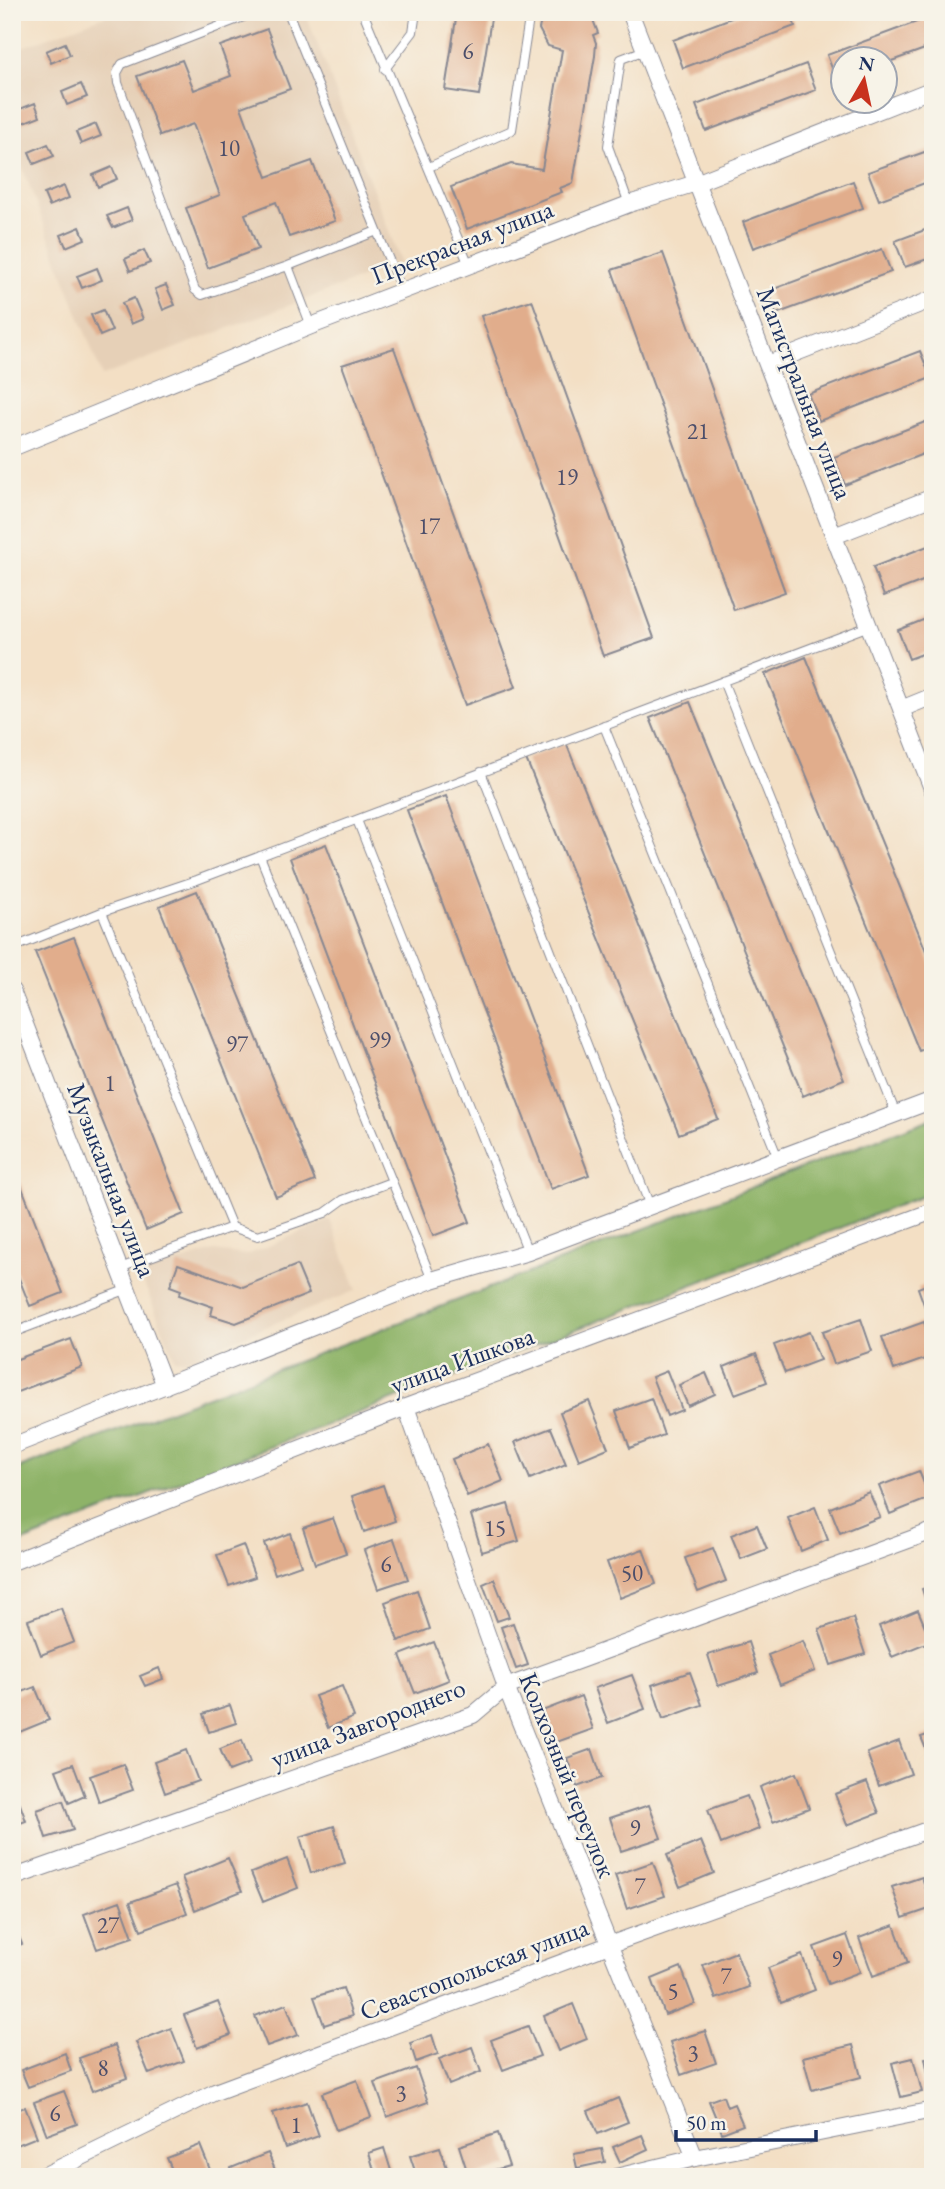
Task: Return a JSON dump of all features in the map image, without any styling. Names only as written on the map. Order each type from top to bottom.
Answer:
[{"type":"street","name":"Магистральная улица","points":[[630,12],[933,791]]},
{"type":"street","name":"Прекрасная улица","points":[[12,448],[312,326],[629,204],[696,183],[933,89]]},
{"type":"street","points":[[768,364],[933,299]]},
{"type":"street","points":[[834,537],[933,497]]},
{"type":"street","points":[[901,709],[933,696]]},
{"type":"street","name":"Музыкальная улица","points":[[12,991],[165,1386]]},
{"type":"street","points":[[12,1446],[432,1280],[528,1252],[933,1100]]},
{"type":"street","name":"улица Ишкова","points":[[12,1562],[406,1407],[933,1211]]},
{"type":"street","name":"Колхозный переулок","points":[[406,1407],[506,1687],[695,2158]]},
{"type":"street","name":"улица Завгороднего","points":[[12,1878],[473,1715],[506,1687],[933,1531]]},
{"type":"street","name":"Севастопольская улица","points":[[41,2177],[215,2092],[933,1828]]},
{"type":"street","points":[[616,2177],[695,2158],[933,2110]]},
{"type":"lane","points":[[256,12],[122,64],[117,73],[118,83],[195,290],[202,295],[288,266],[377,231]]},
{"type":"lane","points":[[288,12],[402,291]]},
{"type":"lane","points":[[363,12],[469,265]]},
{"type":"lane","points":[[385,69],[413,33],[416,12]]},
{"type":"lane","points":[[429,167],[512,130],[530,12]]},
{"type":"lane","points":[[629,204],[608,146],[621,59],[645,50]]},
{"type":"lane","points":[[288,266],[312,326]]},
{"type":"lane","points":[[12,948],[869,626]]},
{"type":"lane","points":[[723,681],[896,1114]]},
{"type":"lane","points":[[604,726],[778,1158]]},
{"type":"lane","points":[[481,772],[650,1206]]},
{"type":"lane","points":[[357,820],[528,1252]]},
{"type":"lane","points":[[260,856],[432,1280]]},
{"type":"lane","points":[[102,912],[232,1227]]},
{"type":"lane","points":[[120,1268],[232,1227],[258,1236],[325,1213],[343,1200],[391,1182]]},
{"type":"lane","points":[[12,1333],[128,1289]]},
{"type":"shaded area","points":[[115,12],[305,12],[401,263],[102,376],[12,140],[12,51]]},
{"type":"shaded area","points":[[330,1220],[357,1290],[184,1360],[175,1359],[140,1274],[214,1251],[247,1255]]},
{"type":"green space","points":[[933,1118],[933,1192],[12,1546],[12,1471]]},
{"type":"building","points":[[457,12],[492,12],[479,95],[445,90]]},
{"type":"building","points":[[543,12],[590,12],[598,33],[593,35],[596,43],[595,56],[573,183],[560,188],[562,192],[467,229],[451,187],[511,164],[542,169],[562,50],[548,46],[539,29]]},
{"type":"building","points":[[747,12],[790,12],[795,26],[683,68],[673,40]]},
{"type":"building","points":[[933,16],[933,46],[900,58],[900,46],[851,46]]},
{"type":"building","points":[[267,29],[290,89],[241,107],[267,177],[312,161],[335,221],[289,237],[276,202],[245,214],[258,249],[208,268],[186,208],[220,195],[193,124],[160,136],[137,76],[182,60],[194,90],[231,76],[220,46]]},
{"type":"building","points":[[65,43],[70,55],[51,63],[46,51]]},
{"type":"building","points":[[806,64],[816,90],[706,131],[696,105]]},
{"type":"building","points":[[81,84],[87,97],[67,105],[62,92]]},
{"type":"building","points":[[35,103],[40,116],[20,124],[15,111]]},
{"type":"building","points":[[96,124],[101,136],[81,144],[76,132]]},
{"type":"building","points":[[48,144],[54,156],[34,164],[29,152]]},
{"type":"building","points":[[933,149],[933,180],[879,200],[868,172]]},
{"type":"building","points":[[112,167],[117,179],[98,187],[93,175]]},
{"type":"building","points":[[853,181],[863,208],[753,248],[743,222]]},
{"type":"building","points":[[64,186],[69,198],[49,206],[44,194]]},
{"type":"building","points":[[127,208],[132,220],[113,228],[107,216]]},
{"type":"building","points":[[80,227],[85,239],[66,247],[61,235]]},
{"type":"building","points":[[933,227],[933,257],[905,267],[895,241]]},
{"type":"building","points":[[882,249],[891,272],[776,314],[768,291]]},
{"type":"building","points":[[144,250],[150,263],[130,271],[125,259]]},
{"type":"building","points":[[663,253],[785,592],[734,610],[612,270]]},
{"type":"building","points":[[97,268],[102,280],[82,288],[77,276]]},
{"type":"building","points":[[166,285],[175,305],[163,310],[155,289]]},
{"type":"building","points":[[134,298],[143,319],[131,324],[122,303]]},
{"type":"building","points":[[532,300],[654,638],[603,656],[481,316]]},
{"type":"building","points":[[103,310],[112,331],[100,336],[91,315]]},
{"type":"building","points":[[394,348],[516,687],[465,705],[342,365]]},
{"type":"building","points":[[920,351],[931,378],[819,421],[808,394]]},
{"type":"building","points":[[933,419],[933,450],[845,485],[834,457]]},
{"type":"building","points":[[933,544],[933,577],[884,596],[873,567]]},
{"type":"building","points":[[933,616],[933,650],[909,659],[898,630]]},
{"type":"building","points":[[806,657],[933,968],[933,1046],[919,1051],[765,674]]},
{"type":"building","points":[[690,702],[844,1079],[803,1096],[650,718]]},
{"type":"building","points":[[566,743],[718,1119],[679,1134],[526,759]]},
{"type":"building","points":[[446,796],[589,1175],[551,1189],[407,810]]},
{"type":"building","points":[[326,844],[470,1222],[433,1236],[290,858]]},
{"type":"building","points":[[197,891],[315,1181],[276,1197],[159,906]]},
{"type":"building","points":[[74,937],[184,1214],[146,1230],[35,952]]},
{"type":"building","points":[[12,1162],[63,1293],[30,1306],[12,1261]]},
{"type":"building","points":[[178,1264],[243,1287],[297,1265],[309,1294],[236,1323],[211,1315],[213,1307],[179,1295],[181,1290],[170,1286]]},
{"type":"building","points":[[933,1282],[933,1320],[930,1321],[918,1288]]},
{"type":"building","points":[[861,1319],[872,1351],[834,1364],[822,1332]]},
{"type":"building","points":[[924,1322],[933,1347],[933,1356],[894,1370],[882,1337]]},
{"type":"building","points":[[809,1332],[820,1360],[785,1373],[774,1345]]},
{"type":"building","points":[[71,1339],[82,1367],[12,1394],[12,1361]]},
{"type":"building","points":[[756,1354],[767,1382],[735,1394],[724,1367]]},
{"type":"building","points":[[667,1371],[682,1410],[667,1416],[652,1377]]},
{"type":"building","points":[[706,1373],[715,1394],[688,1406],[679,1385]]},
{"type":"building","points":[[651,1398],[664,1435],[630,1448],[616,1411]]},
{"type":"building","points":[[589,1401],[608,1448],[579,1460],[560,1412]]},
{"type":"building","points":[[551,1428],[566,1464],[530,1479],[515,1442]]},
{"type":"building","points":[[488,1444],[503,1481],[467,1496],[452,1459]]},
{"type":"building","points":[[919,1471],[930,1498],[890,1514],[879,1486]]},
{"type":"building","points":[[383,1485],[395,1521],[364,1532],[352,1496]]},
{"type":"building","points":[[869,1492],[880,1517],[840,1533],[830,1508]]},
{"type":"building","points":[[508,1504],[519,1541],[482,1552],[471,1515]]},
{"type":"building","points":[[815,1507],[828,1540],[801,1551],[788,1518]]},
{"type":"building","points":[[333,1518],[346,1553],[315,1564],[303,1528]]},
{"type":"building","points":[[757,1525],[767,1549],[741,1559],[731,1535]]},
{"type":"building","points":[[290,1533],[301,1565],[275,1574],[264,1543]]},
{"type":"building","points":[[394,1539],[408,1579],[378,1589],[364,1550]]},
{"type":"building","points":[[243,1545],[255,1577],[229,1586],[217,1555]]},
{"type":"building","points":[[713,1548],[726,1581],[698,1592],[685,1558]]},
{"type":"building","points":[[643,1549],[656,1584],[620,1598],[607,1562]]},
{"type":"building","points":[[494,1579],[509,1617],[497,1621],[483,1584]]},
{"type":"building","points":[[933,1585],[933,1617],[932,1618],[922,1589]]},
{"type":"building","points":[[417,1590],[430,1629],[398,1641],[385,1602]]},
{"type":"building","points":[[61,1608],[74,1642],[41,1655],[28,1620]]},
{"type":"building","points":[[918,1610],[931,1641],[892,1657],[879,1626]]},
{"type":"building","points":[[853,1618],[865,1654],[831,1665],[819,1629]]},
{"type":"building","points":[[513,1623],[528,1665],[516,1669],[501,1627]]},
{"type":"building","points":[[803,1641],[815,1671],[780,1685],[768,1655]]},
{"type":"building","points":[[434,1642],[449,1680],[415,1693],[400,1655]]},
{"type":"building","points":[[748,1642],[758,1673],[718,1686],[708,1655]]},
{"type":"building","points":[[159,1668],[163,1679],[145,1686],[140,1676]]},
{"type":"building","points":[[690,1672],[702,1705],[663,1719],[652,1685]]},
{"type":"building","points":[[632,1675],[645,1709],[608,1723],[595,1688]]},
{"type":"building","points":[[342,1686],[354,1717],[328,1728],[315,1696]]},
{"type":"building","points":[[35,1687],[49,1720],[12,1735],[12,1696]]},
{"type":"building","points":[[581,1696],[593,1729],[554,1743],[542,1711]]},
{"type":"building","points":[[230,1705],[236,1723],[209,1732],[203,1714]]},
{"type":"building","points":[[933,1733],[933,1766],[921,1737]]},
{"type":"building","points":[[242,1740],[250,1763],[229,1771],[220,1749]]},
{"type":"building","points":[[899,1741],[911,1774],[879,1786],[867,1753]]},
{"type":"building","points":[[592,1749],[602,1778],[577,1787],[567,1758]]},
{"type":"building","points":[[186,1750],[198,1781],[165,1793],[154,1762]]},
{"type":"building","points":[[73,1764],[85,1796],[69,1803],[56,1770]]},
{"type":"building","points":[[123,1764],[133,1790],[99,1802],[90,1776]]},
{"type":"building","points":[[796,1773],[809,1808],[773,1822],[760,1787]]},
{"type":"building","points":[[12,1782],[26,1821],[12,1826]]},
{"type":"building","points":[[867,1782],[879,1813],[847,1825],[835,1794]]},
{"type":"building","points":[[747,1796],[759,1829],[721,1844],[708,1810]]},
{"type":"building","points":[[63,1801],[73,1830],[46,1838],[37,1810]]},
{"type":"building","points":[[649,1805],[661,1838],[621,1851],[610,1818]]},
{"type":"building","points":[[334,1826],[345,1863],[311,1873],[300,1837]]},
{"type":"building","points":[[701,1841],[714,1873],[680,1887],[667,1855]]},
{"type":"building","points":[[228,1858],[242,1891],[195,1910],[182,1877]]},
{"type":"building","points":[[287,1859],[298,1888],[263,1902],[251,1873]]},
{"type":"building","points":[[653,1862],[665,1896],[627,1909],[615,1875]]},
{"type":"building","points":[[922,1877],[932,1908],[903,1918],[892,1887]]},
{"type":"building","points":[[176,1885],[187,1913],[141,1930],[130,1902]]},
{"type":"building","points":[[120,1901],[133,1937],[97,1949],[84,1914]]},
{"type":"building","points":[[12,1920],[22,1944],[12,1948]]},
{"type":"building","points":[[894,1925],[908,1963],[873,1976],[859,1938]]},
{"type":"building","points":[[847,1935],[860,1972],[828,1984],[814,1947]]},
{"type":"building","points":[[736,1952],[749,1987],[716,1999],[703,1965]]},
{"type":"building","points":[[802,1955],[815,1990],[781,2003],[768,1968]]},
{"type":"building","points":[[681,1967],[695,2004],[665,2015],[652,1979]]},
{"type":"building","points":[[343,1988],[352,2016],[324,2025],[314,1997]]},
{"type":"building","points":[[218,2002],[231,2035],[197,2048],[184,2015]]},
{"type":"building","points":[[286,2004],[298,2035],[267,2046],[255,2016]]},
{"type":"building","points":[[573,2004],[587,2039],[558,2051],[544,2016]]},
{"type":"building","points":[[528,2026],[540,2056],[503,2070],[491,2040]]},
{"type":"building","points":[[171,2028],[184,2061],[149,2074],[136,2042]]},
{"type":"building","points":[[705,2031],[716,2063],[681,2075],[670,2042]]},
{"type":"building","points":[[432,2035],[438,2054],[416,2062],[410,2043]]},
{"type":"building","points":[[115,2045],[127,2078],[92,2091],[79,2058]]},
{"type":"building","points":[[853,2045],[861,2077],[812,2090],[803,2057]]},
{"type":"building","points":[[472,2047],[481,2072],[449,2085],[439,2059]]},
{"type":"building","points":[[65,2053],[71,2071],[28,2087],[21,2070]]},
{"type":"building","points":[[933,2057],[933,2082],[930,2083],[925,2058]]},
{"type":"building","points":[[913,2058],[922,2092],[901,2097],[892,2063]]},
{"type":"building","points":[[416,2068],[428,2102],[387,2117],[375,2083]]},
{"type":"building","points":[[357,2080],[371,2117],[336,2130],[322,2093]]},
{"type":"building","points":[[64,2091],[77,2124],[47,2135],[34,2102]]},
{"type":"building","points":[[723,2096],[727,2107],[734,2104],[743,2125],[722,2133],[709,2101]]},
{"type":"building","points":[[618,2098],[628,2122],[598,2134],[588,2111]]},
{"type":"building","points":[[307,2102],[319,2136],[285,2148],[273,2113]]},
{"type":"building","points":[[25,2107],[37,2137],[12,2147],[12,2112]]},
{"type":"building","points":[[498,2133],[509,2166],[469,2177],[459,2146]]},
{"type":"building","points":[[642,2135],[648,2149],[620,2162],[613,2147]]},
{"type":"building","points":[[200,2145],[213,2177],[175,2177],[167,2158]]},
{"type":"building","points":[[440,2147],[450,2177],[417,2177],[410,2156]]},
{"type":"building","points":[[384,2148],[393,2177],[376,2177],[369,2153]]},
{"type":"building","points":[[602,2149],[605,2162],[577,2168],[574,2154]]},
{"type":"building","points":[[268,2153],[278,2177],[234,2177],[231,2168]]}]
